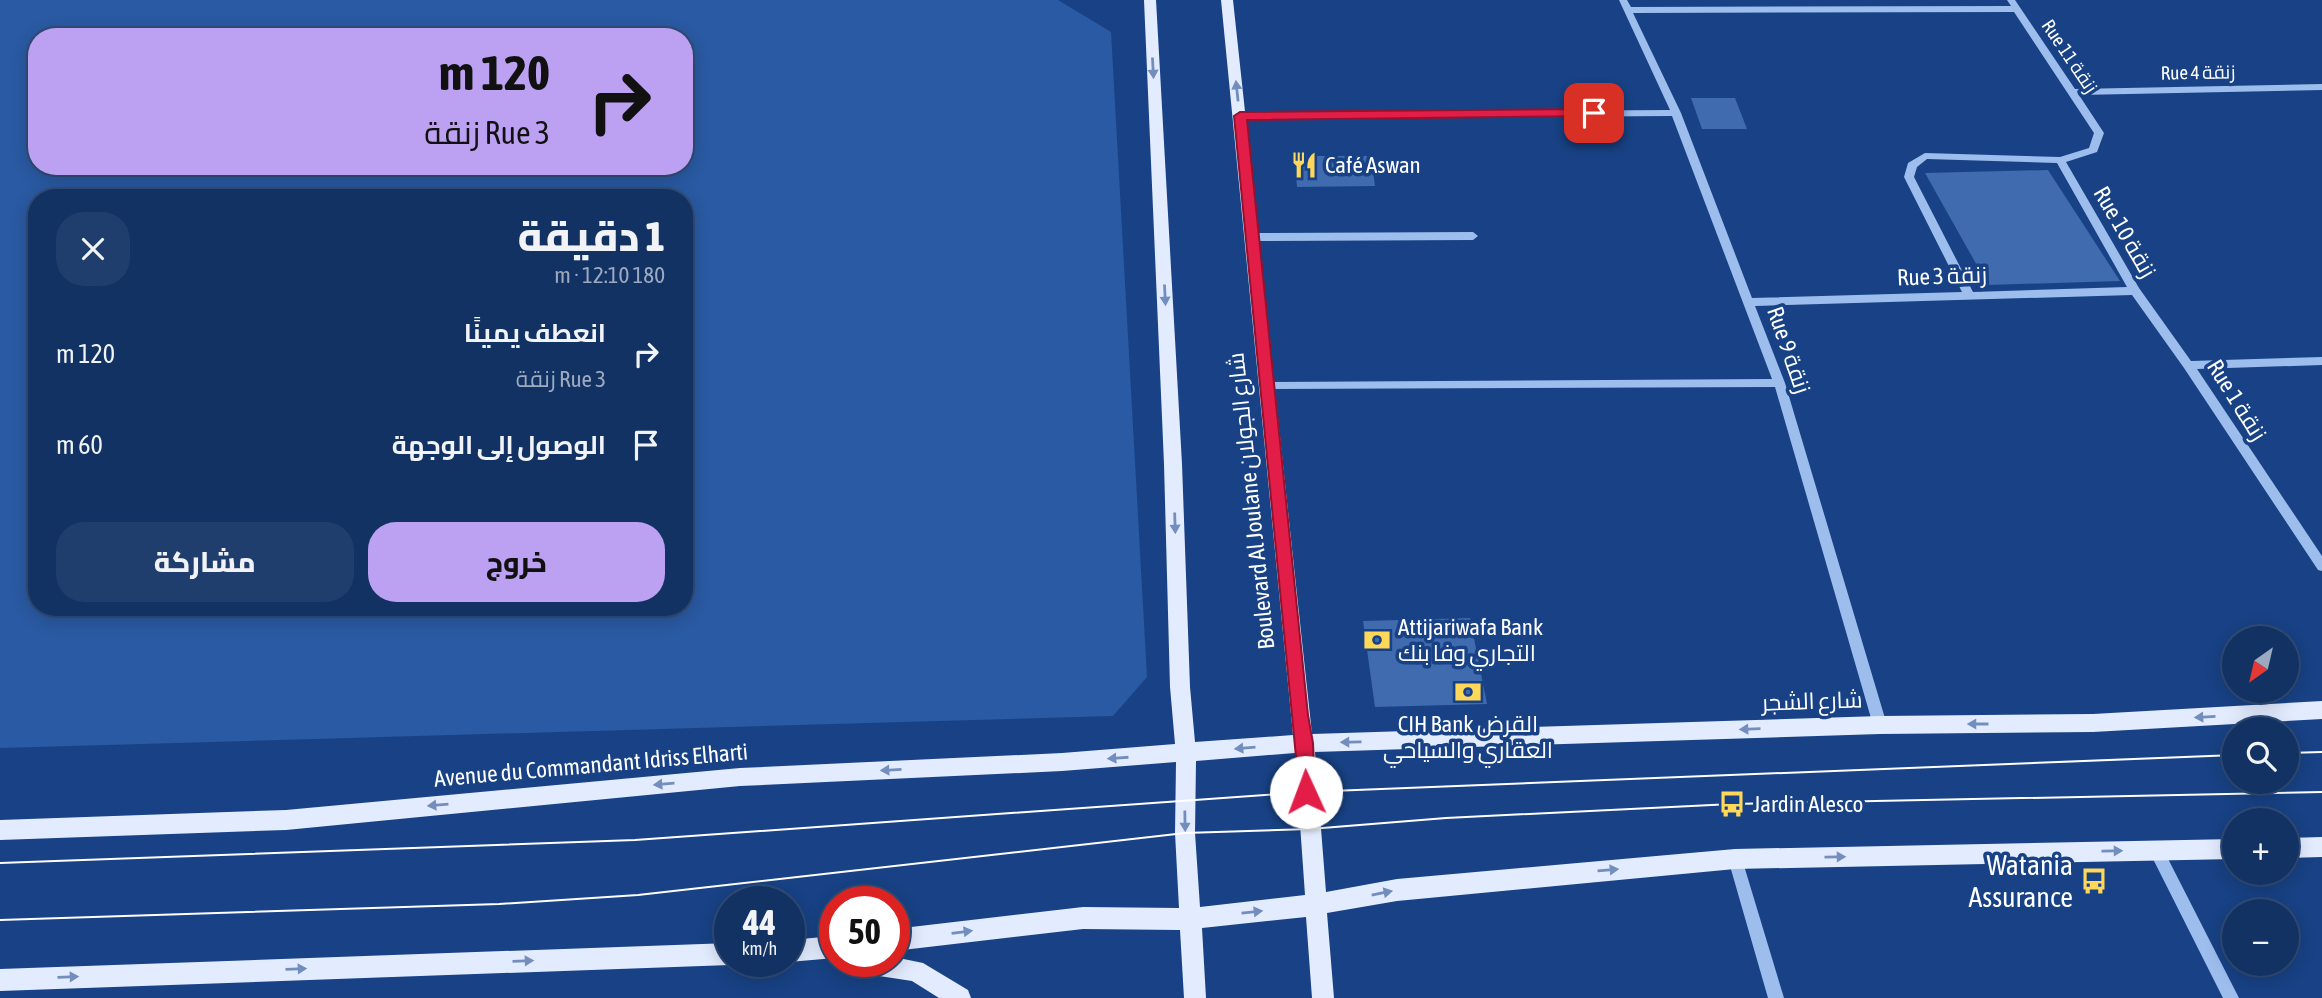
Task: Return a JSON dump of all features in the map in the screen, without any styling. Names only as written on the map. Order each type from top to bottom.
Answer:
[{"type":"main road","points":[[1150,0],[1186,753],[1184,802],[1195,998]]},
{"type":"main road","name":"Boulevard Al Joulane شارع الجولان","points":[[1227,0],[1304,743],[1323,998]]},
{"type":"main road","name":"شارع الشجر","points":[[1186,753],[1304,743],[1880,725],[2093,723],[2322,710]]},
{"type":"main road","name":"Avenue du Commandant Idriss Elharti","points":[[0,830],[286,820],[740,777],[1186,753]]},
{"type":"main road","points":[[2299,848],[2322,847]]},
{"type":"main road","points":[[910,938],[1083,918],[1190,919],[1315,905],[1397,890],[1735,859],[2222,849]]},
{"type":"main road","points":[[0,980],[714,955]]},
{"type":"main road","points":[[910,970],[960,998]]},
{"type":"street","points":[[1625,5],[2014,5]]},
{"type":"street","name":"Rue 9 زنقة","points":[[1625,5],[1676,113],[1779,383],[1880,725]]},
{"type":"street","name":"Rue 11 زنقة","points":[[2014,5],[2099,133],[2093,150],[2060,160]]},
{"type":"street","name":"Rue 4 زنقة","points":[[2074,92],[2322,87]]},
{"type":"street","points":[[1240,116],[1676,113]]},
{"type":"street","points":[[1970,296],[1909,177],[1912,165],[1925,156],[2060,160]]},
{"type":"street","name":"Rue 10 زنقة","points":[[2060,160],[2135,291],[2188,365]]},
{"type":"street","points":[[1252,237],[1473,236]]},
{"type":"street","name":"Rue 3 زنقة","points":[[1750,302],[2135,291]]},
{"type":"street","name":"Rue 1 زنقة","points":[[2188,365],[2322,361]]},
{"type":"street","name":"Rue 1 زنقة","points":[[2188,365],[2322,566]]},
{"type":"street","points":[[1266,386],[1779,383]]},
{"type":"street","points":[[2156,850],[2231,998]]},
{"type":"street","points":[[1735,859],[1776,998]]},
{"type":"shaded area","points":[[0,0],[1058,0],[1111,32],[1147,677],[1113,716],[0,748]]},
{"type":"building","points":[[1691,98],[1735,98],[1747,129],[1702,129]]},
{"type":"building","points":[[1294,156],[1371,156],[1375,186],[1297,187]]},
{"type":"building","points":[[2048,170],[2120,281],[1988,285],[1925,173]]},
{"type":"building","points":[[1470,618],[1487,704],[1375,707],[1363,621]]},
{"type":"tram line","points":[[2299,753],[2322,752]]},
{"type":"tram line","points":[[0,863],[635,840],[1306,792],[2222,756]]},
{"type":"tram line","points":[[0,920],[499,904],[638,895],[1185,833],[1310,829],[1446,818],[1732,804],[2322,792]]},
{"type":"place","name":"Café Aswan","points":[[1304,165]]},
{"type":"place","name":"Attijariwafa Bank التجاري وفا بنك","points":[[1377,640]]},
{"type":"place","name":"CIH Bank القرض العقاري والسياحي","points":[[1468,692]]},
{"type":"place","name":"Jardin Alesco","points":[[1732,804]]},
{"type":"place","name":"Watania Assurance","points":[[2094,881]]},
{"type":"route","points":[[1306,792],[1304,743],[1299,715],[1240,116],[1594,113]]}]
